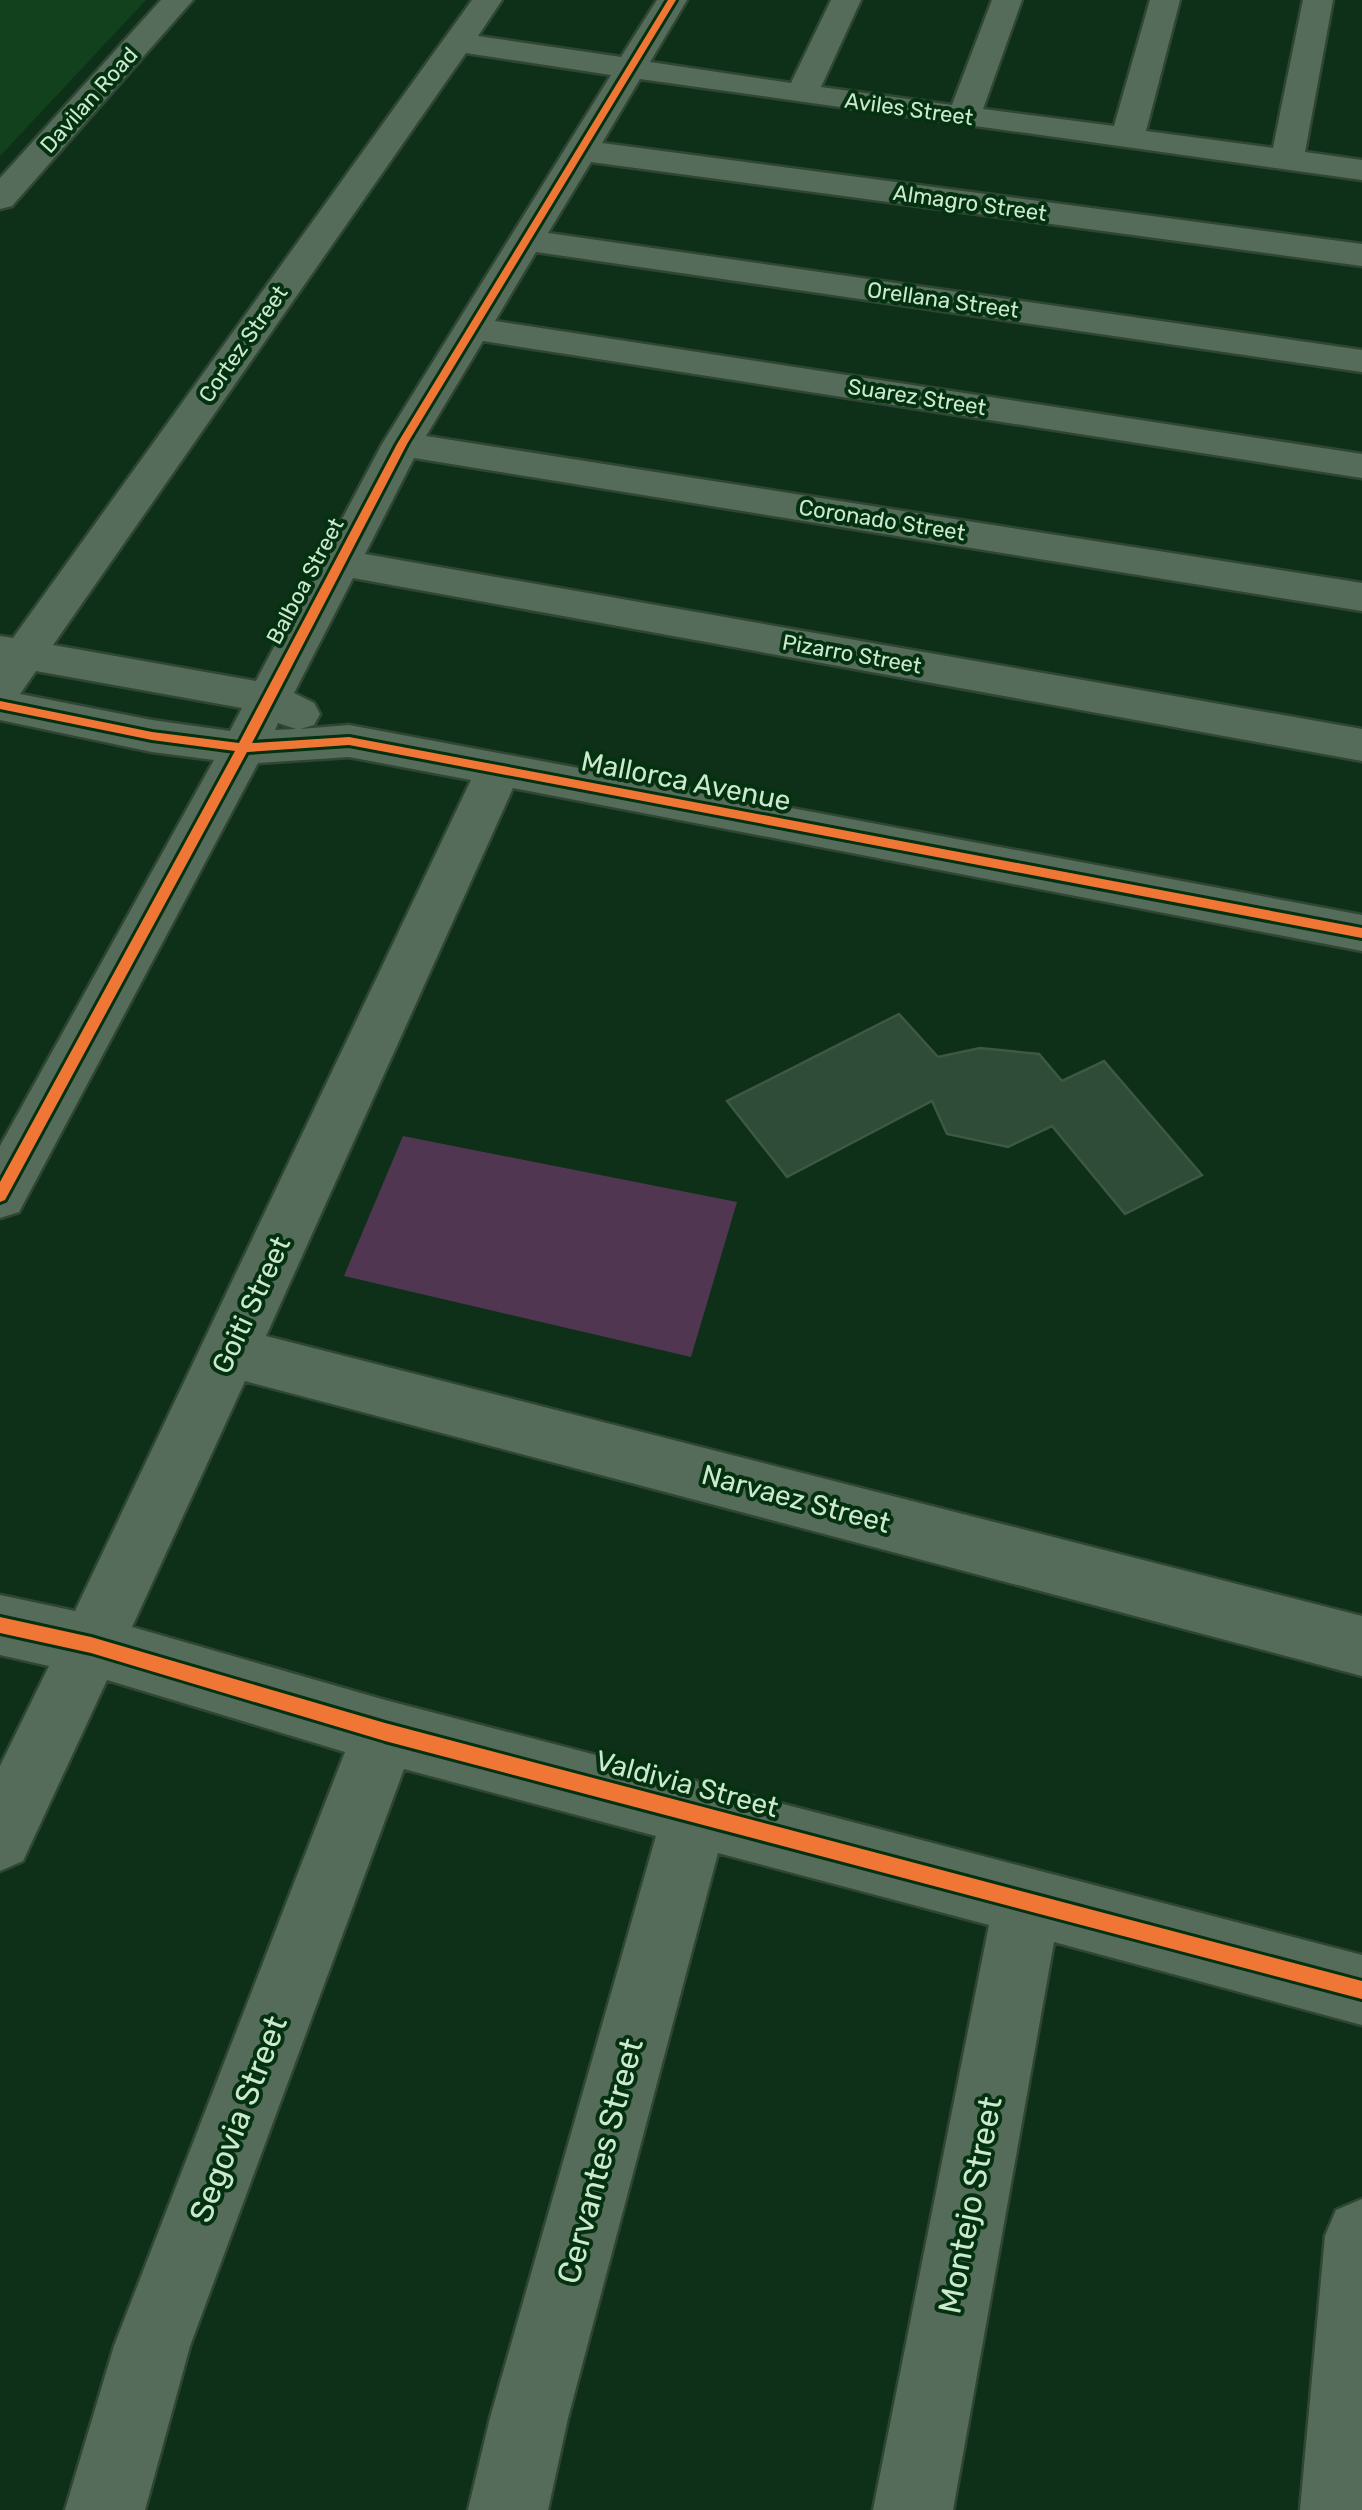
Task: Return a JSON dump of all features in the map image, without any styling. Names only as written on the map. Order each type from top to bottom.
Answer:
[{"type":"street","name":"Davilan Road","points":[[0,199],[178,0]]},
{"type":"street","name":"Cortez Street","points":[[8,664],[487,0]]},
{"type":"street","name":"Balboa Street","points":[[0,1196],[244,748],[402,444],[672,0]]},
{"type":"street","points":[[802,94],[846,0]]},
{"type":"street","points":[[964,116],[1006,0]]},
{"type":"street","points":[[1127,138],[1165,0]]},
{"type":"street","points":[[1287,160],[1318,0]]},
{"type":"street","name":"Aviles Street","points":[[457,42],[802,94],[1362,170]]},
{"type":"street","name":"Almagro Street","points":[[578,150],[1362,255]]},
{"type":"street","name":"Orellana Street","points":[[524,240],[1362,361]]},
{"type":"street","name":"Suarez Street","points":[[472,328],[1362,466]]},
{"type":"street","name":"Coronado Street","points":[[402,444],[1362,597]]},
{"type":"street","name":"Pizarro Street","points":[[342,563],[1362,745]]},
{"type":"street","name":"Mallorca Avenue","points":[[8,664],[267,698],[350,741]]},
{"type":"street","name":"Mallorca Avenue","points":[[0,705],[152,736],[244,748],[350,741],[1362,933]]},
{"type":"street","name":"Goiti Street","points":[[0,1838],[230,1352],[498,770]]},
{"type":"street","name":"Narvaez Street","points":[[230,1352],[1362,1646]]},
{"type":"street","name":"Valdivia Street","points":[[0,1625],[91,1645],[385,1732],[1362,1990]]},
{"type":"street","name":"Segovia Street","points":[[105,2510],[152,2346],[385,1732]]},
{"type":"street","name":"Cervantes Street","points":[[508,2510],[529,2418],[696,1812]]},
{"type":"street","name":"Montejo Street","points":[[912,2510],[1028,1900]]},
{"type":"street","points":[[1340,2510],[1362,2236]]},
{"type":"shaded area","points":[[0,0],[146,0],[0,156]]},
{"type":"shaded area","points":[[403,1136],[737,1202],[691,1357],[344,1276]]},
{"type":"building","points":[[899,1014],[938,1057],[980,1048],[1039,1054],[1062,1081],[1104,1061],[1202,1175],[1125,1214],[1052,1126],[1008,1147],[947,1134],[932,1101],[787,1177],[727,1101]]},
{"type":"cycle path","points":[[0,1196],[243,748],[402,444],[672,0]]},
{"type":"cycle path","points":[[0,705],[152,736],[243,748],[349,741],[1362,933]]},
{"type":"cycle path","points":[[0,1625],[91,1645],[385,1732],[1362,1990]]}]
